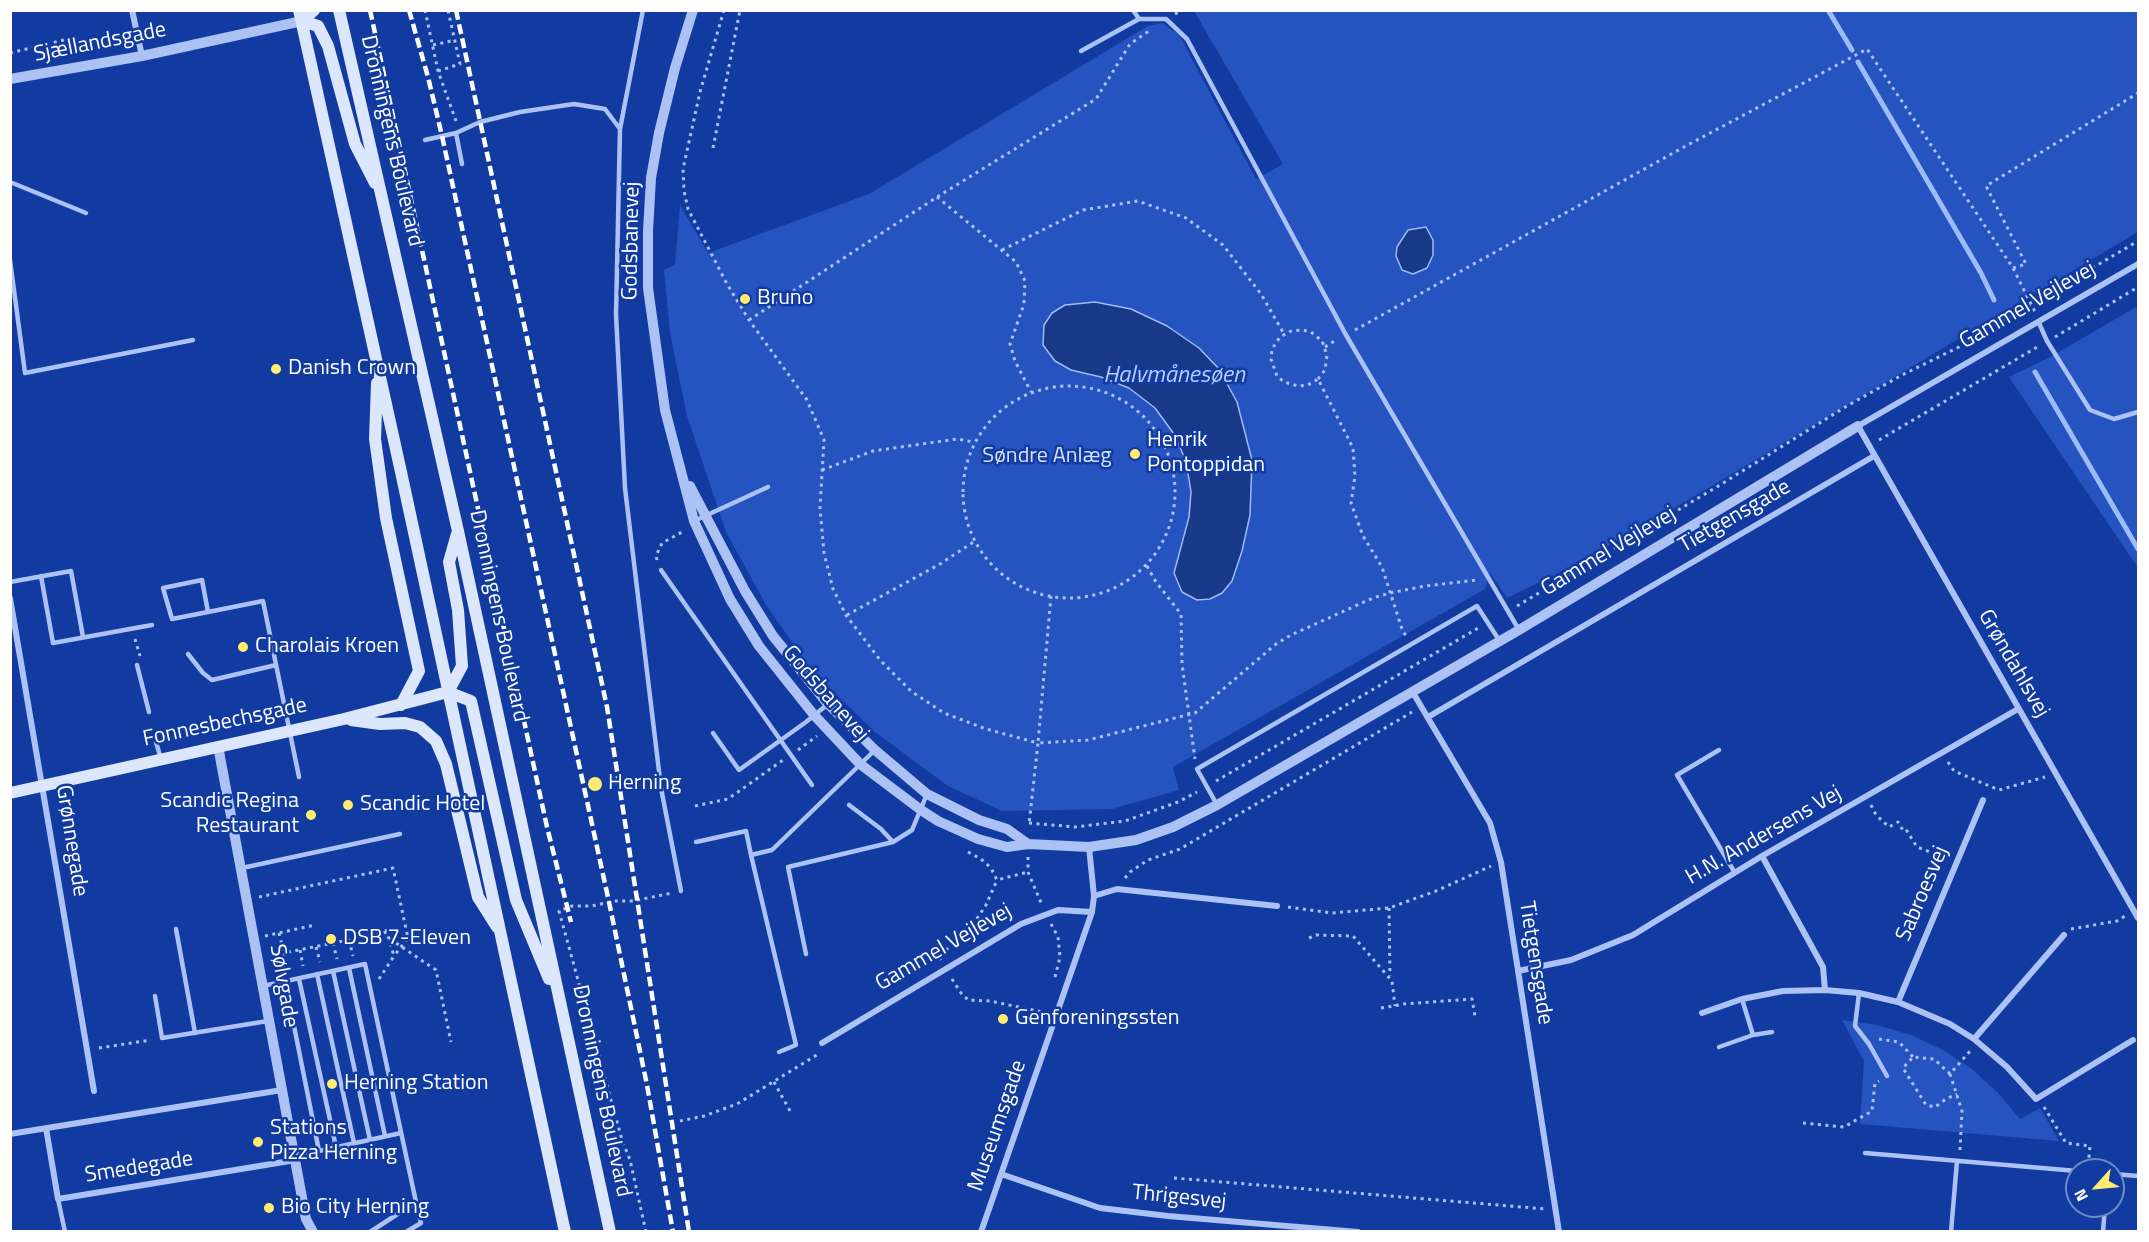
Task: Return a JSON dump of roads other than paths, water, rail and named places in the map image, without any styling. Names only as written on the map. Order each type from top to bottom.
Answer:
[{"type":"main road","points":[[301,16],[314,10]]},
{"type":"main road","name":"Dronningens Boulevard","points":[[339,10],[458,531],[610,1232]]},
{"type":"main road","points":[[301,16],[318,26],[328,46],[355,144],[384,200]]},
{"type":"main road","points":[[301,16],[565,1232]]},
{"type":"main road","points":[[378,363],[375,439],[386,518],[419,671],[401,705]]},
{"type":"main road","points":[[448,692],[462,666],[458,610],[449,562],[458,531]]},
{"type":"main road","points":[[448,692],[471,701],[516,900],[560,1008]]},
{"type":"main road","name":"Fonnesbechsgade","points":[[10,792],[344,719],[448,692]]},
{"type":"main road","points":[[344,719],[380,724],[405,723],[420,727],[436,741],[446,764],[478,897],[502,935]]},
{"type":"street","points":[[132,10],[142,56]]},
{"type":"street","name":"Godsbanevej","points":[[693,10],[675,68],[651,178],[648,288],[665,410],[695,523],[730,599],[759,646],[814,715],[860,764],[921,810],[938,821],[978,839],[1007,847],[1028,844],[1089,848]]},
{"type":"street","name":"Sjællandsgade","points":[[10,79],[142,56],[301,16]]},
{"type":"street","name":"Gammel Vejlevej","points":[[1089,848],[1136,840],[1173,827],[1217,805],[1519,630],[1858,426],[2139,264]]},
{"type":"street","name":"Grøndahlsvej","points":[[1858,426],[2139,918]]},
{"type":"street","name":"Tietgensgade","points":[[1428,717],[1874,456]]},
{"type":"street","name":"Godsbanevej","points":[[683,474],[707,516],[718,543],[767,627],[828,704],[875,750],[927,795],[979,820],[1008,829],[1028,844]]},
{"type":"street","name":"Grønnegade","points":[[10,598],[44,785],[94,1091]]},
{"type":"street","name":"Tietgensgade","points":[[1412,691],[1490,823],[1501,862],[1559,1232]]},
{"type":"street","name":"H.N. Andersens Vej","points":[[1518,971],[1571,960],[1633,934],[1762,856],[2018,709]]},
{"type":"street","name":"Sølvgade","points":[[218,746],[306,1219],[313,1232]]},
{"type":"street","name":"Sabroesvej","points":[[1898,1002],[1983,800]]},
{"type":"street","name":"Museumsgade","points":[[981,1232],[1092,912],[1094,896],[1089,848]]},
{"type":"street","points":[[1762,856],[1823,967],[1825,990]]},
{"type":"street","points":[[1094,896],[1117,889],[1277,906]]},
{"type":"street","name":"Gammel Vejlevej","points":[[822,1043],[1021,924],[1058,910],[1092,912]]},
{"type":"street","points":[[1976,1041],[2064,935]]},
{"type":"street","points":[[1702,1013],[1742,999],[1783,991],[1825,990],[1859,993],[1898,1002],[1941,1020],[1976,1041],[2007,1067],[2036,1099],[2133,1040]]},
{"type":"street","points":[[10,1134],[282,1090]]},
{"type":"street","name":"Smedegade","points":[[46,1128],[58,1199],[296,1158]]},
{"type":"street","name":"Thrigesvej","points":[[1001,1174],[1100,1208],[1358,1232]]},
{"type":"lane","points":[[643,10],[620,129],[616,315],[625,488],[661,788],[681,891]]},
{"type":"lane","points":[[1133,10],[1139,19]]},
{"type":"lane","points":[[1081,51],[1139,19],[1166,19],[1187,39],[1346,334],[1519,630]]},
{"type":"lane","points":[[425,140],[458,132],[480,122],[506,115],[574,104],[605,109],[620,129]]},
{"type":"lane","points":[[458,132],[462,164]]},
{"type":"lane","points":[[10,182],[86,213]]},
{"type":"lane","points":[[10,260],[25,373],[193,340]]},
{"type":"lane","points":[[2038,322],[2047,341],[2090,410],[2114,420],[2139,411]]},
{"type":"lane","points":[[695,523],[768,487]]},
{"type":"lane","points":[[661,570],[812,785]]},
{"type":"lane","points":[[10,582],[71,571],[83,638]]},
{"type":"lane","points":[[41,576],[53,643],[152,625]]},
{"type":"lane","points":[[208,612],[202,580],[163,588],[172,619],[208,612],[263,601],[299,777]]},
{"type":"lane","points":[[1217,805],[1197,769],[1373,666],[1477,606],[1499,640]]},
{"type":"lane","points":[[188,654],[203,673],[212,680],[276,665]]},
{"type":"lane","points":[[136,665],[148,712]]},
{"type":"lane","points":[[713,733],[739,770],[828,704]]},
{"type":"lane","points":[[156,742],[161,759]]},
{"type":"lane","points":[[752,855],[772,850],[875,750]]},
{"type":"lane","points":[[1719,750],[1677,775],[1735,873]]},
{"type":"lane","points":[[806,954],[788,867],[893,842],[912,830],[927,795]]},
{"type":"lane","points":[[849,805],[881,829],[893,842]]},
{"type":"lane","points":[[696,842],[746,831],[796,1045],[779,1052]]},
{"type":"lane","points":[[242,868],[400,834]]},
{"type":"lane","points":[[176,929],[195,1033]]},
{"type":"lane","points":[[263,986],[365,964],[421,1223],[406,1232]]},
{"type":"lane","points":[[349,968],[385,1137]]},
{"type":"lane","points":[[333,971],[370,1140]]},
{"type":"lane","points":[[317,974],[354,1143]]},
{"type":"lane","points":[[299,979],[336,1147]]},
{"type":"lane","points":[[288,981],[319,1151]]},
{"type":"lane","points":[[1859,993],[1855,1026],[1869,1044],[1887,1076]]},
{"type":"lane","points":[[155,996],[162,1038],[270,1021]]},
{"type":"lane","points":[[1742,999],[1753,1035]]},
{"type":"lane","points":[[1719,1047],[1753,1035],[1772,1032]]},
{"type":"lane","points":[[296,1158],[401,1133]]},
{"type":"lane","points":[[1865,1153],[2065,1170]]},
{"type":"lane","points":[[1951,1232],[1957,1161]]},
{"type":"lane","points":[[58,1199],[65,1232]]},
{"type":"lane","points":[[370,1232],[416,1202]]},
{"type":"water","points":[[1426,227],[1433,240],[1433,255],[1427,268],[1413,274],[1402,270],[1396,256],[1397,247],[1408,230]]},
{"type":"water","name":"Halvmånesøen","points":[[1095,302],[1131,309],[1167,326],[1199,348],[1219,369],[1237,402],[1252,460],[1250,515],[1232,581],[1222,593],[1210,599],[1197,600],[1182,592],[1174,573],[1189,517],[1191,492],[1186,461],[1174,434],[1155,408],[1129,388],[1101,377],[1071,370],[1055,361],[1043,345],[1044,325],[1052,313],[1065,305]]},
{"type":"waterway","points":[[1828,10],[1852,50]]},
{"type":"waterway","points":[[1858,62],[1981,273],[1994,300]]},
{"type":"waterway","points":[[2035,372],[2138,549]]},
{"type":"railway","points":[[370,10],[547,827],[571,922]]},
{"type":"railway","points":[[409,10],[442,136],[609,902],[647,1085],[673,1232]]},
{"type":"railway","points":[[456,10],[607,707],[689,1232]]},
{"type":"place","name":"Bruno","points":[[745,299]]},
{"type":"place","name":"Danish Crown","points":[[276,369]]},
{"type":"place","name":"Henrik Pontoppidan","points":[[1135,454]]},
{"type":"place","name":"Charolais Kroen","points":[[243,647]]},
{"type":"place","name":"Herning","points":[[595,784]]},
{"type":"place","name":"Scandic Hotel","points":[[348,805]]},
{"type":"place","name":"Scandic Regina Restaurant","points":[[311,815]]},
{"type":"place","name":"DSB 7-Eleven","points":[[331,939]]},
{"type":"place","name":"Genforeningssten","points":[[1003,1019]]},
{"type":"place","name":"Herning Station","points":[[332,1084]]},
{"type":"place","name":"Stations Pizza Herning","points":[[258,1142]]},
{"type":"place","name":"Bio City Herning","points":[[269,1208]]},
{"type":"park label","name":"Søndre Anlæg","points":[[1047,457]]}]
